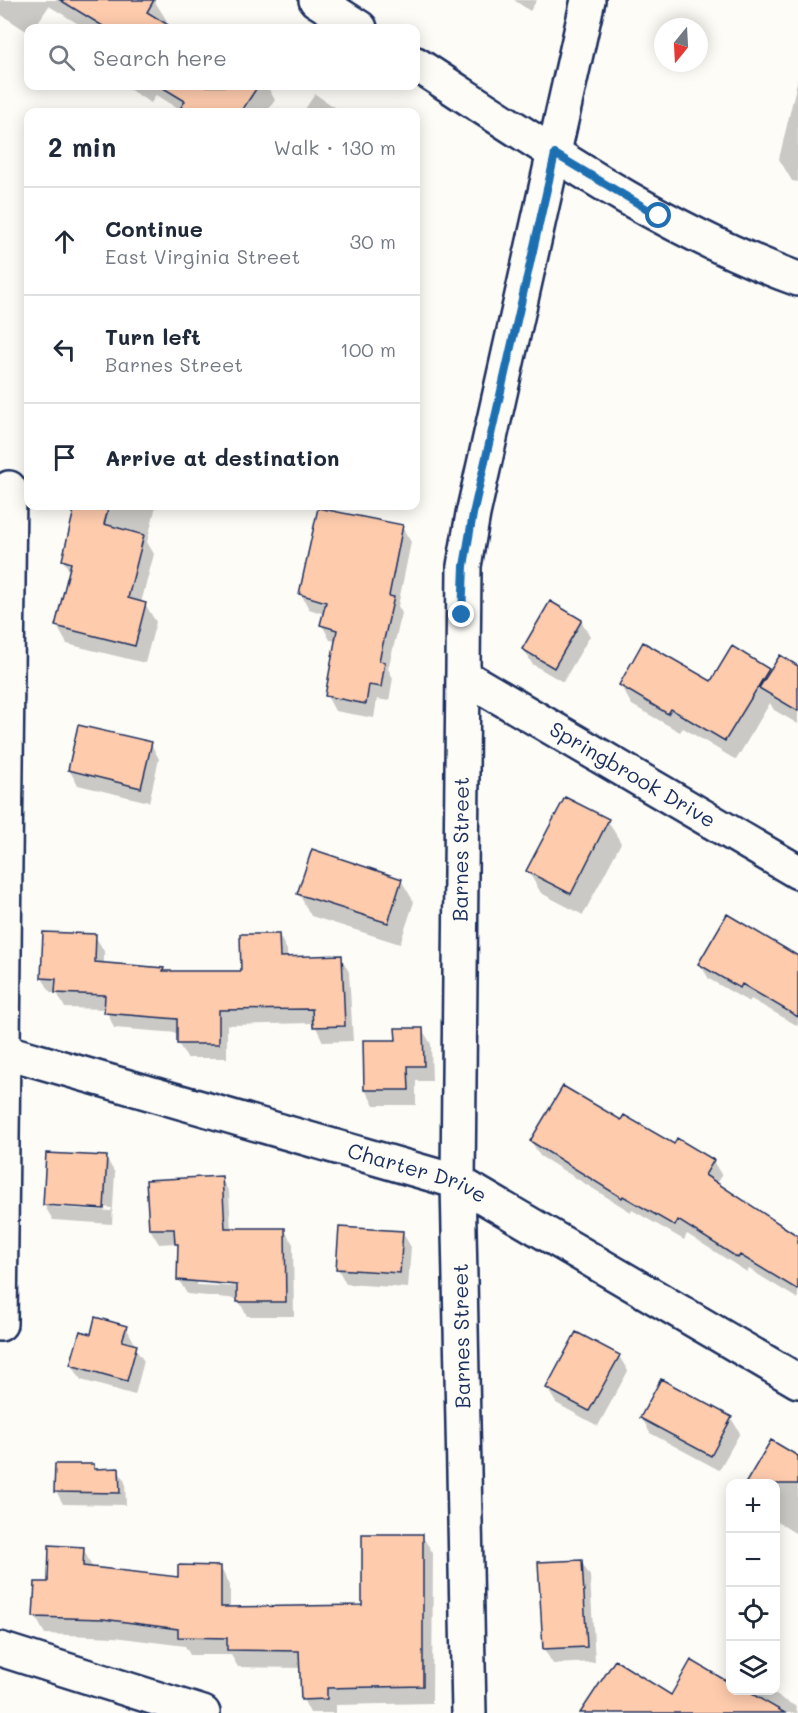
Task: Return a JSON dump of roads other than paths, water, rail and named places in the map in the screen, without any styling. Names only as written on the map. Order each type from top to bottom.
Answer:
[{"type":"street","points":[[316,0],[354,24]]},
{"type":"street","name":"Barnes Street","points":[[469,1713],[458,1182],[465,676],[462,615],[464,566],[473,514],[588,0]]},
{"type":"street","points":[[420,67],[555,154],[659,216],[768,268],[798,279]]},
{"type":"street","points":[[0,1324],[1,1050],[9,488]]},
{"type":"street","name":"Springbrook Drive","points":[[465,676],[798,872]]},
{"type":"street","name":"Charter Drive","points":[[1,1050],[458,1182],[798,1381]]},
{"type":"street","points":[[0,1649],[203,1713]]}]
